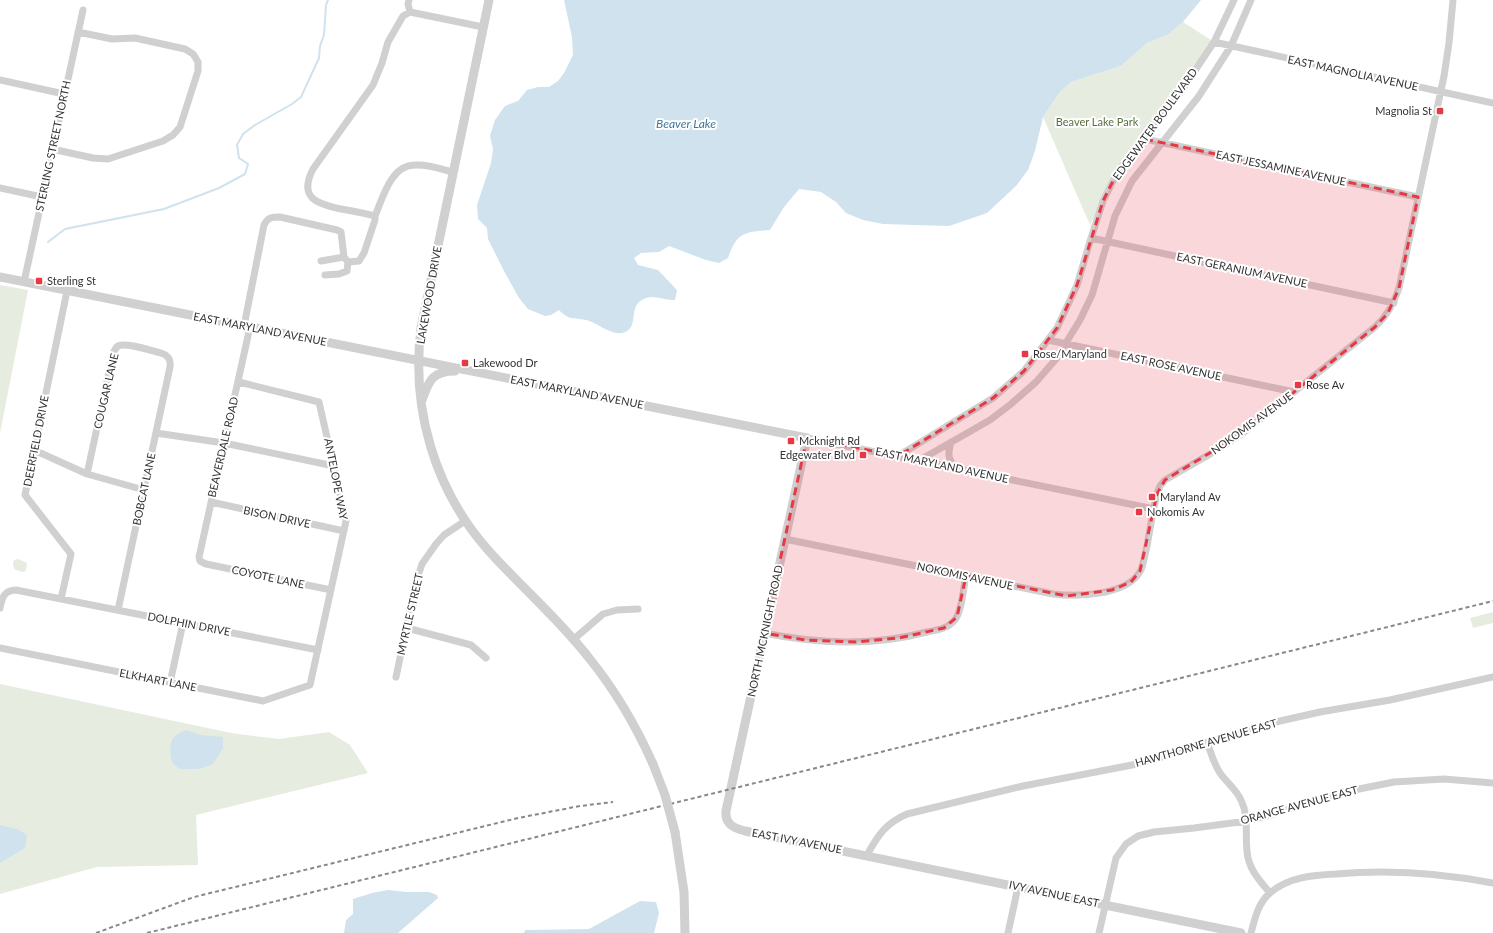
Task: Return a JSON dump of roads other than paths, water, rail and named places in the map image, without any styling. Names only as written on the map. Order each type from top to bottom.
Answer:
[{"type":"street","points":[[409,0],[408,4],[410,12]]},
{"type":"street","name":"LAKEWOOD DRIVE","points":[[489,0],[423,315],[418,361],[421,404],[430,448],[446,485],[465,521],[501,564],[574,639],[589,657],[616,695],[632,722],[653,764],[665,795],[675,832],[684,892],[685,933]]},
{"type":"street","name":"EDGEWATER BOULEVARD","points":[[898,456],[993,398],[1024,371],[1057,328],[1077,285],[1103,201],[1118,171],[1145,139],[1180,93],[1214,42],[1234,0]]},
{"type":"street","name":"EDGEWATER BOULEVARD","points":[[920,460],[990,420],[1036,382],[1056,359],[1080,320],[1092,294],[1115,216],[1132,181],[1161,142],[1199,96],[1231,46],[1251,0]]},
{"type":"street","name":"NOKOMIS AVENUE","points":[[784,539],[1067,596],[1084,595],[1112,590],[1131,582],[1140,571],[1143,564],[1158,490],[1165,480],[1243,433],[1381,322],[1394,303],[1399,288],[1440,92],[1449,43],[1452,0]]},
{"type":"street","name":"STERLING STREET NORTH","points":[[24,282],[83,10]]},
{"type":"street","points":[[375,216],[321,204],[311,198],[308,187],[308,178],[313,169],[373,85],[382,64],[388,42],[404,16],[410,12],[483,27]]},
{"type":"street","points":[[52,149],[93,158],[108,159],[165,140],[180,127],[198,71],[198,62],[196,57],[185,49],[135,38],[112,39],[78,32]]},
{"type":"street","name":"EAST MAGNOLIA AVENUE","points":[[1214,42],[1493,103]]},
{"type":"street","points":[[0,80],[64,94]]},
{"type":"street","name":"EAST JESSAMINE AVENUE","points":[[1145,139],[1418,197]]},
{"type":"street","points":[[321,261],[346,259],[359,260],[364,253],[375,216],[388,186],[396,173],[406,166],[423,165],[452,172]]},
{"type":"street","points":[[0,188],[42,197]]},
{"type":"street","name":"BEAVERDALE ROAD","points":[[206,564],[200,560],[199,553],[238,382],[266,220],[271,217],[280,217],[337,230],[341,232],[346,259]]},
{"type":"street","name":"EAST GERANIUM AVENUE","points":[[1091,238],[1394,303]]},
{"type":"street","points":[[325,275],[339,274],[347,271],[346,259]]},
{"type":"street","name":"EAST MARYLAND AVENUE","points":[[0,277],[920,460],[1154,509]]},
{"type":"street","name":"DEERFIELD DRIVE","points":[[61,599],[71,554],[25,495],[68,291]]},
{"type":"street","name":"EAST ROSE AVENUE","points":[[1048,340],[1294,392]]},
{"type":"street","name":"COUGAR LANE","points":[[87,474],[112,354],[115,349],[123,345],[161,352],[169,358],[170,367]]},
{"type":"street","name":"BOBCAT LANE","points":[[118,610],[170,367]]},
{"type":"street","points":[[421,404],[429,382],[435,376],[446,372],[469,371]]},
{"type":"street","name":"ANTELOPE WAY","points":[[238,382],[319,402],[346,521],[310,685]]},
{"type":"street","points":[[156,433],[224,443],[334,466]]},
{"type":"street","name":"NORTH MCKNIGHT ROAD","points":[[728,823],[726,819],[726,811],[806,438]]},
{"type":"street","points":[[951,442],[949,451],[950,461],[956,468]]},
{"type":"street","points":[[34,450],[87,474],[144,490]]},
{"type":"street","name":"BISON DRIVE","points":[[211,502],[344,531]]},
{"type":"street","name":"MYRTLE STREET","points":[[396,677],[418,576],[422,564],[444,535],[465,521]]},
{"type":"street","name":"COYOTE LANE","points":[[206,564],[331,590]]},
{"type":"street","points":[[764,633],[805,640],[856,642],[899,638],[944,628],[951,624],[957,617],[966,576]]},
{"type":"street","points":[[0,608],[4,595],[11,590],[61,599]]},
{"type":"street","name":"DOLPHIN DRIVE","points":[[61,599],[318,650]]},
{"type":"street","points":[[574,639],[597,619],[609,611],[638,609]]},
{"type":"street","points":[[170,683],[183,623]]},
{"type":"street","points":[[407,628],[471,645],[486,658]]},
{"type":"street","name":"ELKHART LANE","points":[[2,649],[263,701],[310,685]]},
{"type":"street","name":"HAWTHORNE AVENUE EAST","points":[[867,855],[874,841],[890,822],[908,814],[1023,786],[1139,763],[1280,721],[1320,712],[1406,697],[1493,677]]},
{"type":"street","points":[[1208,742],[1217,769],[1236,790],[1241,798],[1247,820],[1246,847],[1249,861],[1258,878],[1270,893]]},
{"type":"street","name":"ORANGE AVENUE EAST","points":[[1099,933],[1116,858],[1121,850],[1132,840],[1147,833],[1194,828],[1267,816],[1344,792],[1387,783],[1444,779],[1493,783]]},
{"type":"street","name":"EAST IVY AVENUE","points":[[728,823],[735,828],[745,831],[867,855]]},
{"type":"street","name":"IVY AVENUE EAST","points":[[867,855],[1241,933]]},
{"type":"street","points":[[1251,933],[1258,908],[1270,893],[1280,886],[1298,879],[1326,874],[1389,871],[1429,873],[1493,883]]},
{"type":"street","points":[[1008,933],[1018,887]]},
{"type":"water","name":"Beaver Lake","points":[[564,0],[1201,0],[1183,22],[1169,34],[1147,43],[1121,66],[1071,82],[1060,92],[1043,117],[1035,151],[1028,170],[1016,186],[987,213],[949,226],[883,224],[863,220],[846,213],[836,202],[821,192],[799,189],[784,207],[770,230],[748,233],[738,238],[731,249],[728,258],[719,263],[706,260],[669,246],[659,252],[641,253],[634,258],[638,265],[658,270],[677,290],[675,300],[650,297],[642,300],[638,303],[634,311],[630,328],[622,333],[617,333],[611,332],[590,321],[571,318],[559,310],[551,315],[545,316],[528,309],[519,298],[504,271],[488,239],[487,228],[478,219],[477,205],[491,163],[493,149],[490,136],[495,120],[505,106],[518,101],[527,90],[538,87],[549,87],[558,81],[573,55],[572,37]]},
{"type":"water","points":[[187,730],[200,735],[223,737],[223,748],[213,764],[199,769],[180,769],[172,763],[170,752],[171,742],[176,735]]},
{"type":"water","points":[[0,825],[17,829],[27,835],[25,848],[0,863]]},
{"type":"water","points":[[388,890],[429,892],[437,895],[438,898],[398,933],[344,933],[346,920],[353,914],[353,899]]},
{"type":"water","points":[[640,901],[656,902],[659,913],[654,933],[524,933],[525,930],[589,929]]},
{"type":"waterway","points":[[48,242],[65,229],[164,209],[219,188],[245,174],[248,164],[239,158],[237,145],[243,134],[301,97],[319,58],[320,46],[324,35],[326,5],[328,0]]},
{"type":"railway","points":[[147,933],[1493,601]]},
{"type":"railway","points":[[96,933],[194,897],[518,818],[580,806],[613,802]]},
{"type":"place","name":"Magnolia St","points":[[1440,111]]},
{"type":"place","name":"Sterling St","points":[[39,281]]},
{"type":"place","name":"Rose/Maryland","points":[[1025,354]]},
{"type":"place","name":"Lakewood Dr","points":[[465,363]]},
{"type":"place","name":"Rose Av","points":[[1298,385]]},
{"type":"place","name":"Mcknight Rd","points":[[791,441]]},
{"type":"place","name":"Edgewater Blvd","points":[[863,455]]},
{"type":"place","name":"Maryland Av","points":[[1152,497]]},
{"type":"place","name":"Nokomis Av","points":[[1139,512]]},
{"type":"park label","name":"Beaver Lake Park","points":[[1097,122]]}]
